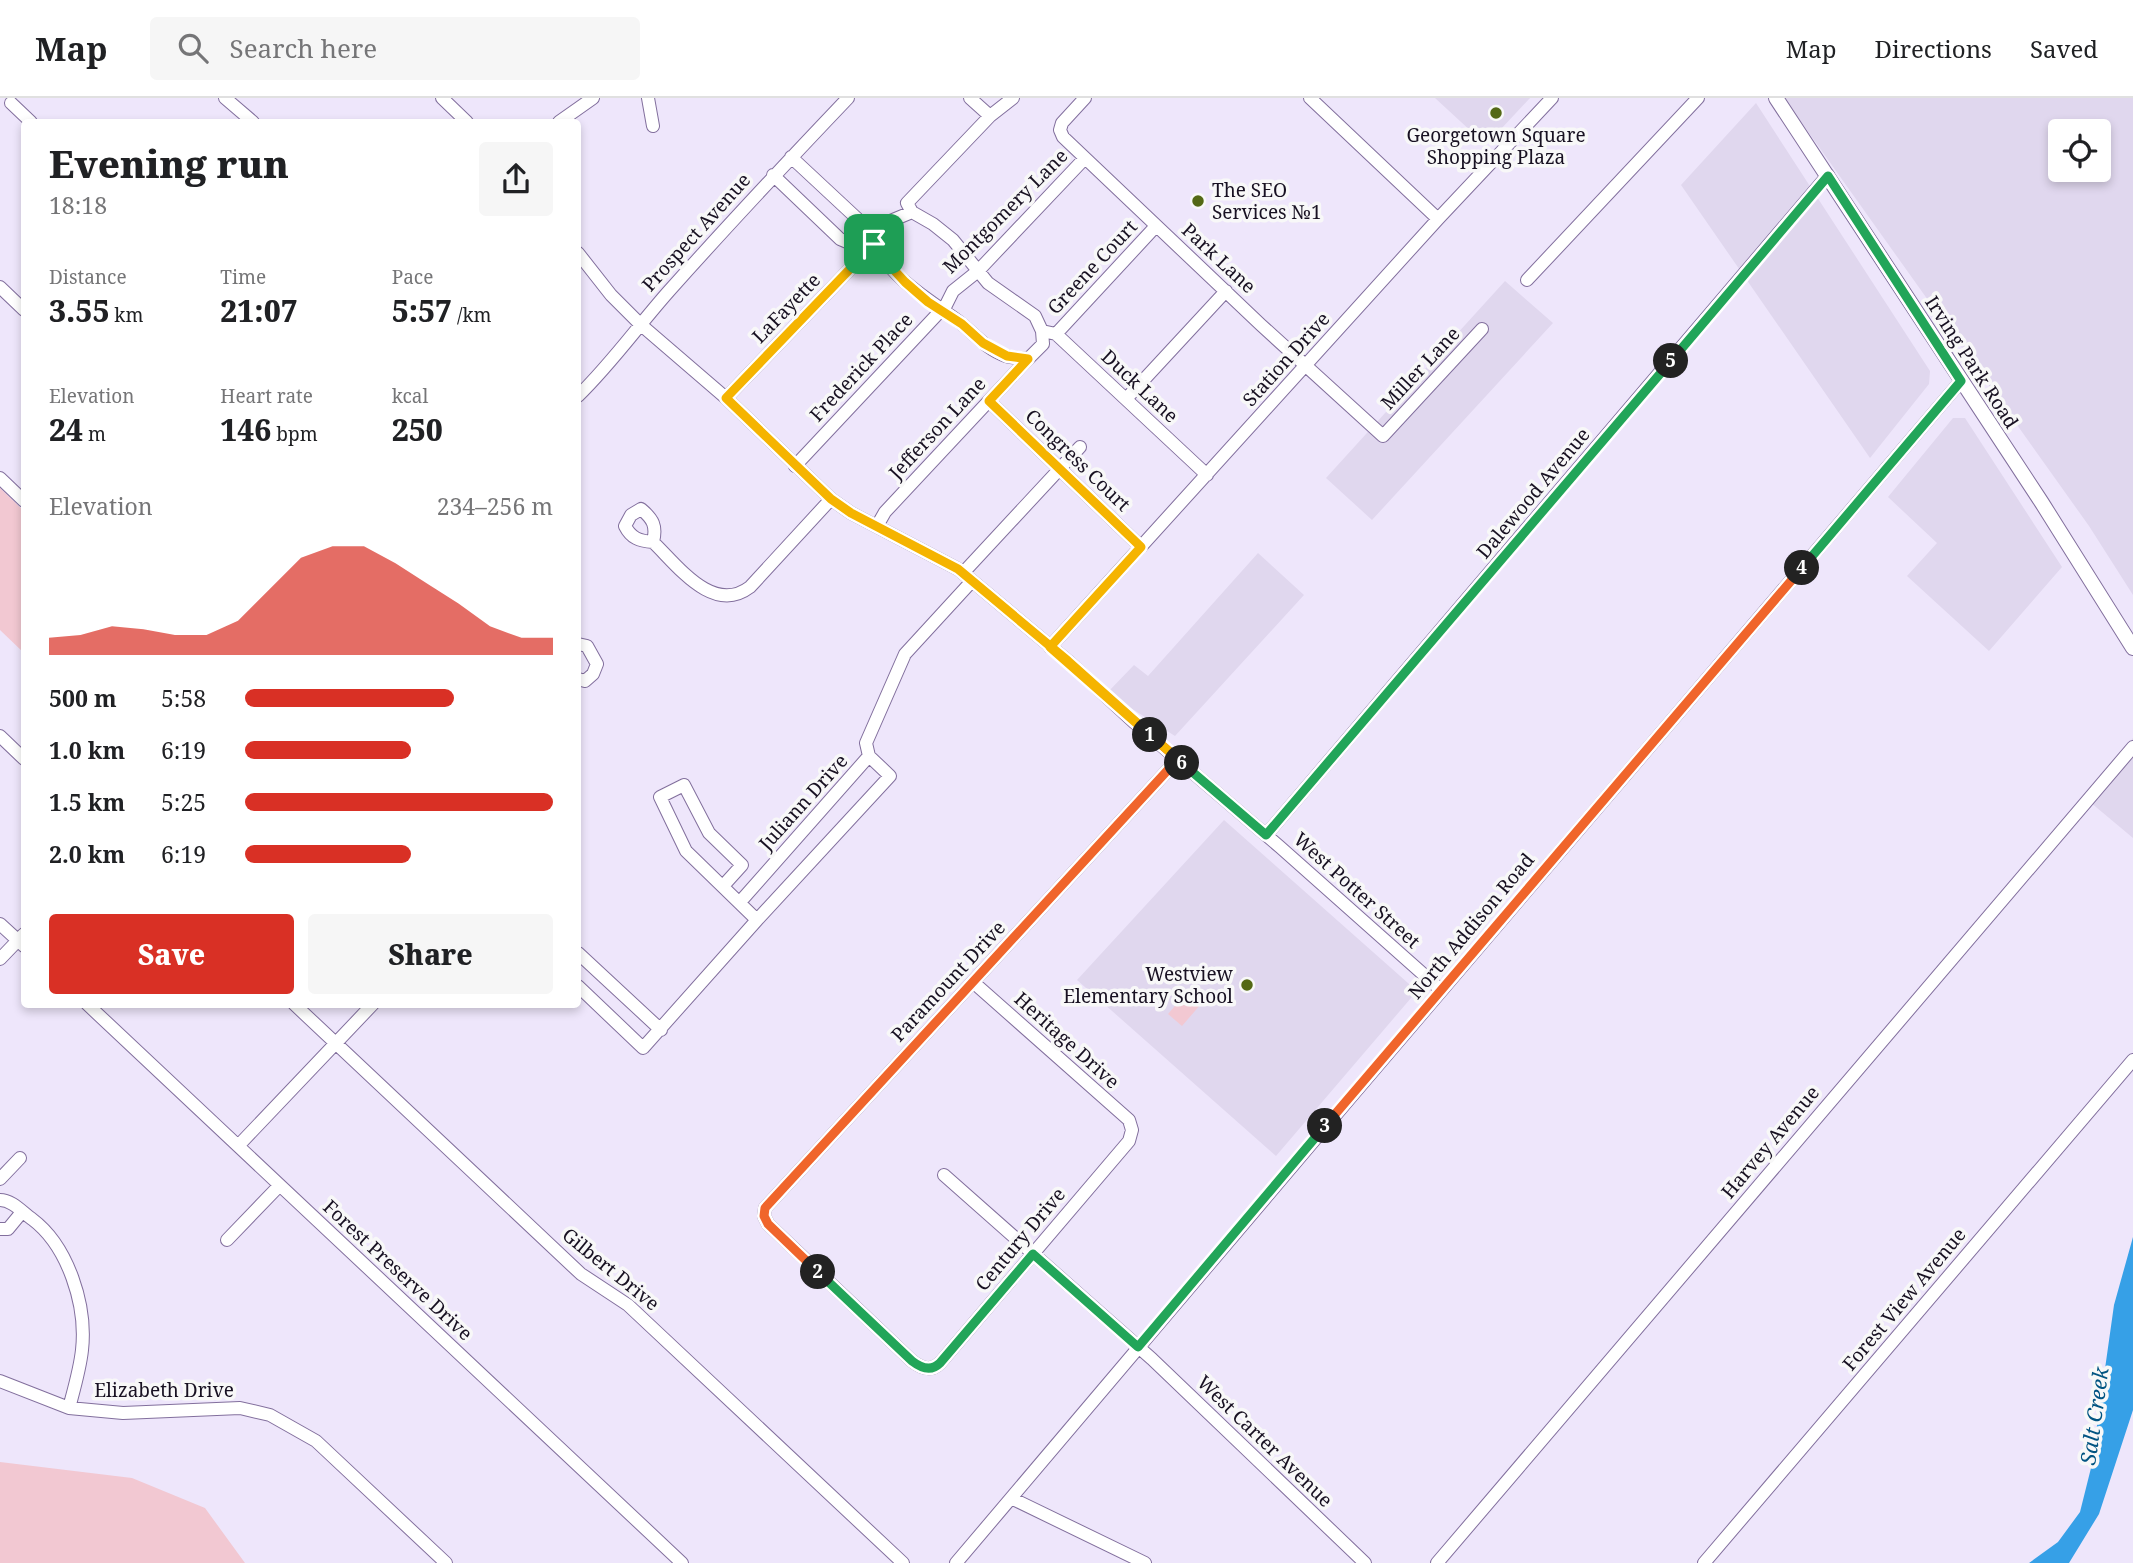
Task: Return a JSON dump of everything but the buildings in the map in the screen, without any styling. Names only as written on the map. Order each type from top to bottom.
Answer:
[{"type":"main road","name":"Irving Park Road","points":[[1776,98],[2050,516],[2133,648]]},
{"type":"street","points":[[225,98],[250,119]]},
{"type":"street","points":[[442,98],[464,119]]},
{"type":"street","points":[[563,119],[593,98]]},
{"type":"street","points":[[649,98],[653,126]]},
{"type":"street","name":"Prospect Avenue","points":[[581,393],[773,176],[848,98]]},
{"type":"street","points":[[970,98],[989,116]]},
{"type":"street","points":[[912,212],[907,203],[989,116],[1013,98]]},
{"type":"street","name":"Park Lane","points":[[1085,98],[1062,122],[1060,130],[1063,137],[1355,411]]},
{"type":"street","points":[[1310,98],[1438,219]]},
{"type":"street","name":"Station Drive","points":[[1050,647],[1438,219],[1552,98]]},
{"type":"street","points":[[1527,280],[1698,98]]},
{"type":"street","points":[[0,114],[13,101],[28,119]]},
{"type":"street","points":[[791,157],[876,241],[881,256],[905,282],[983,343],[1007,356],[1028,359]]},
{"type":"street","name":"Montgomery Lane","points":[[953,291],[978,271],[1085,158]]},
{"type":"street","points":[[773,176],[840,239],[854,245],[876,241]]},
{"type":"street","name":"Dalewood Avenue","points":[[1266,835],[1828,176]]},
{"type":"street","name":"LaFayette","points":[[726,398],[876,241],[888,222],[912,212]]},
{"type":"street","name":"Duck Lane","points":[[912,212],[953,240],[988,283],[1035,316],[1049,333],[1126,399],[1207,475]]},
{"type":"street","name":"Greene Court","points":[[1028,359],[1043,344],[1049,333],[1156,226]]},
{"type":"street","name":"West Potter Street","points":[[581,257],[611,295],[640,324],[726,398],[831,499],[851,513],[968,577],[1441,990]]},
{"type":"street","points":[[0,287],[21,307]]},
{"type":"street","name":"Frederick Place","points":[[795,466],[946,305],[953,291]]},
{"type":"street","points":[[1126,399],[1226,291]]},
{"type":"street","name":"Miller Lane","points":[[1355,411],[1383,436],[1482,329]]},
{"type":"street","name":"Jefferson Lane","points":[[877,526],[885,512],[1028,359]]},
{"type":"street","name":"North Addison Road","points":[[956,1563],[1961,381]]},
{"type":"street","name":"Congress Court","points":[[989,401],[1141,547]]},
{"type":"street","name":"Juliann Drive","points":[[740,902],[869,756],[866,743],[905,654],[1080,447]]},
{"type":"street","points":[[0,478],[21,498]]},
{"type":"street","points":[[653,542],[709,593],[720,596],[736,595],[750,587],[831,499]]},
{"type":"street","points":[[581,645],[587,646],[597,664],[593,674],[585,681],[581,679]]},
{"type":"street","points":[[0,736],[21,756]]},
{"type":"street","name":"Harvey Avenue","points":[[1437,1563],[2133,747]]},
{"type":"street","points":[[581,989],[643,1048],[890,776],[869,756]]},
{"type":"street","name":"Paramount Drive","points":[[931,1369],[912,1361],[776,1232],[764,1216],[765,1208],[1178,759]]},
{"type":"street","points":[[723,886],[742,865],[709,834],[684,785],[660,797],[686,851],[757,920]]},
{"type":"street","points":[[0,924],[21,939]]},
{"type":"street","points":[[0,959],[21,941]]},
{"type":"street","points":[[581,956],[661,1030]]},
{"type":"street","name":"Heritage Drive","points":[[972,982],[1129,1120],[1132,1130]]},
{"type":"street","name":"Forest Preserve Drive","points":[[91,1008],[682,1563]]},
{"type":"street","name":"Gilbert Drive","points":[[298,1008],[581,1274],[628,1305],[903,1563]]},
{"type":"street","points":[[239,1146],[369,1008]]},
{"type":"street","name":"Forest View Avenue","points":[[1703,1563],[2133,1060]]},
{"type":"street","name":"Century Drive","points":[[931,1369],[940,1363],[1129,1141],[1132,1130]]},
{"type":"street","points":[[0,1179],[20,1158]]},
{"type":"street","name":"West Carter Avenue","points":[[944,1175],[1138,1347],[1365,1563]]},
{"type":"street","points":[[227,1240],[279,1186]]},
{"type":"street","points":[[0,1200],[7,1200],[37,1223],[64,1257],[76,1292],[81,1318],[82,1350],[69,1408]]},
{"type":"street","points":[[0,1229],[8,1229],[22,1212]]},
{"type":"street","name":"Elizabeth Drive","points":[[0,1381],[69,1408],[123,1413],[240,1408],[270,1415],[316,1441],[446,1563]]},
{"type":"street","points":[[1011,1498],[1145,1563]]},
{"type":"shaded area","name":"Georgetown Square Shopping Plaza","points":[[1435,98],[1530,98],[1486,145]]},
{"type":"shaded area","points":[[1784,98],[2133,98],[2133,595],[2089,526]]},
{"type":"shaded area","points":[[1756,103],[1930,371],[1929,384],[1870,458],[1681,185]]},
{"type":"shaded area","points":[[1505,281],[1553,323],[1372,520],[1326,478]]},
{"type":"shaded area","points":[[1953,418],[1965,418],[2062,567],[1989,651],[1907,576],[1937,543],[1888,497]]},
{"type":"shaded area","points":[[0,488],[21,508],[21,650],[0,630]]},
{"type":"shaded area","points":[[1258,553],[1304,595],[1175,736],[1107,693],[1134,665],[1148,676]]},
{"type":"shaded area","points":[[2133,738],[2133,838],[2084,797]]},
{"type":"shaded area","name":"Westview Elementary School","points":[[1224,820],[1417,991],[1276,1156],[1077,980]]},
{"type":"shaded area","points":[[1187,992],[1201,1004],[1182,1026],[1168,1014]]},
{"type":"shaded area","points":[[0,1462],[132,1478],[205,1508],[245,1563],[0,1563]]},
{"type":"water","points":[[2133,1237],[2133,1410],[2099,1514],[2069,1563],[2029,1563],[2058,1542],[2080,1512],[2091,1468],[2114,1305]]},
{"type":"place","name":"Georgetown Square Shopping Plaza","points":[[1496,113]]},
{"type":"place","name":"The SEO Services №1","points":[[1198,201]]},
{"type":"place","name":"Westview Elementary School","points":[[1247,985]]},
{"type":"route","points":[[874,244],[726,398],[831,499],[851,513],[958,569],[1050,647],[1068,661],[1135,723],[1178,759],[1266,835],[1828,176],[1961,381],[1138,1347],[1033,1254],[940,1363],[931,1369],[923,1368],[912,1361],[776,1232],[764,1216],[765,1208],[1178,759],[1068,661],[1050,647],[1141,547],[989,401],[1028,359],[1007,356],[983,343],[962,324],[928,302],[905,282],[881,256],[874,244]]},
{"type":"water label","name":"Salt Creek","points":[[2094,1416]]}]
